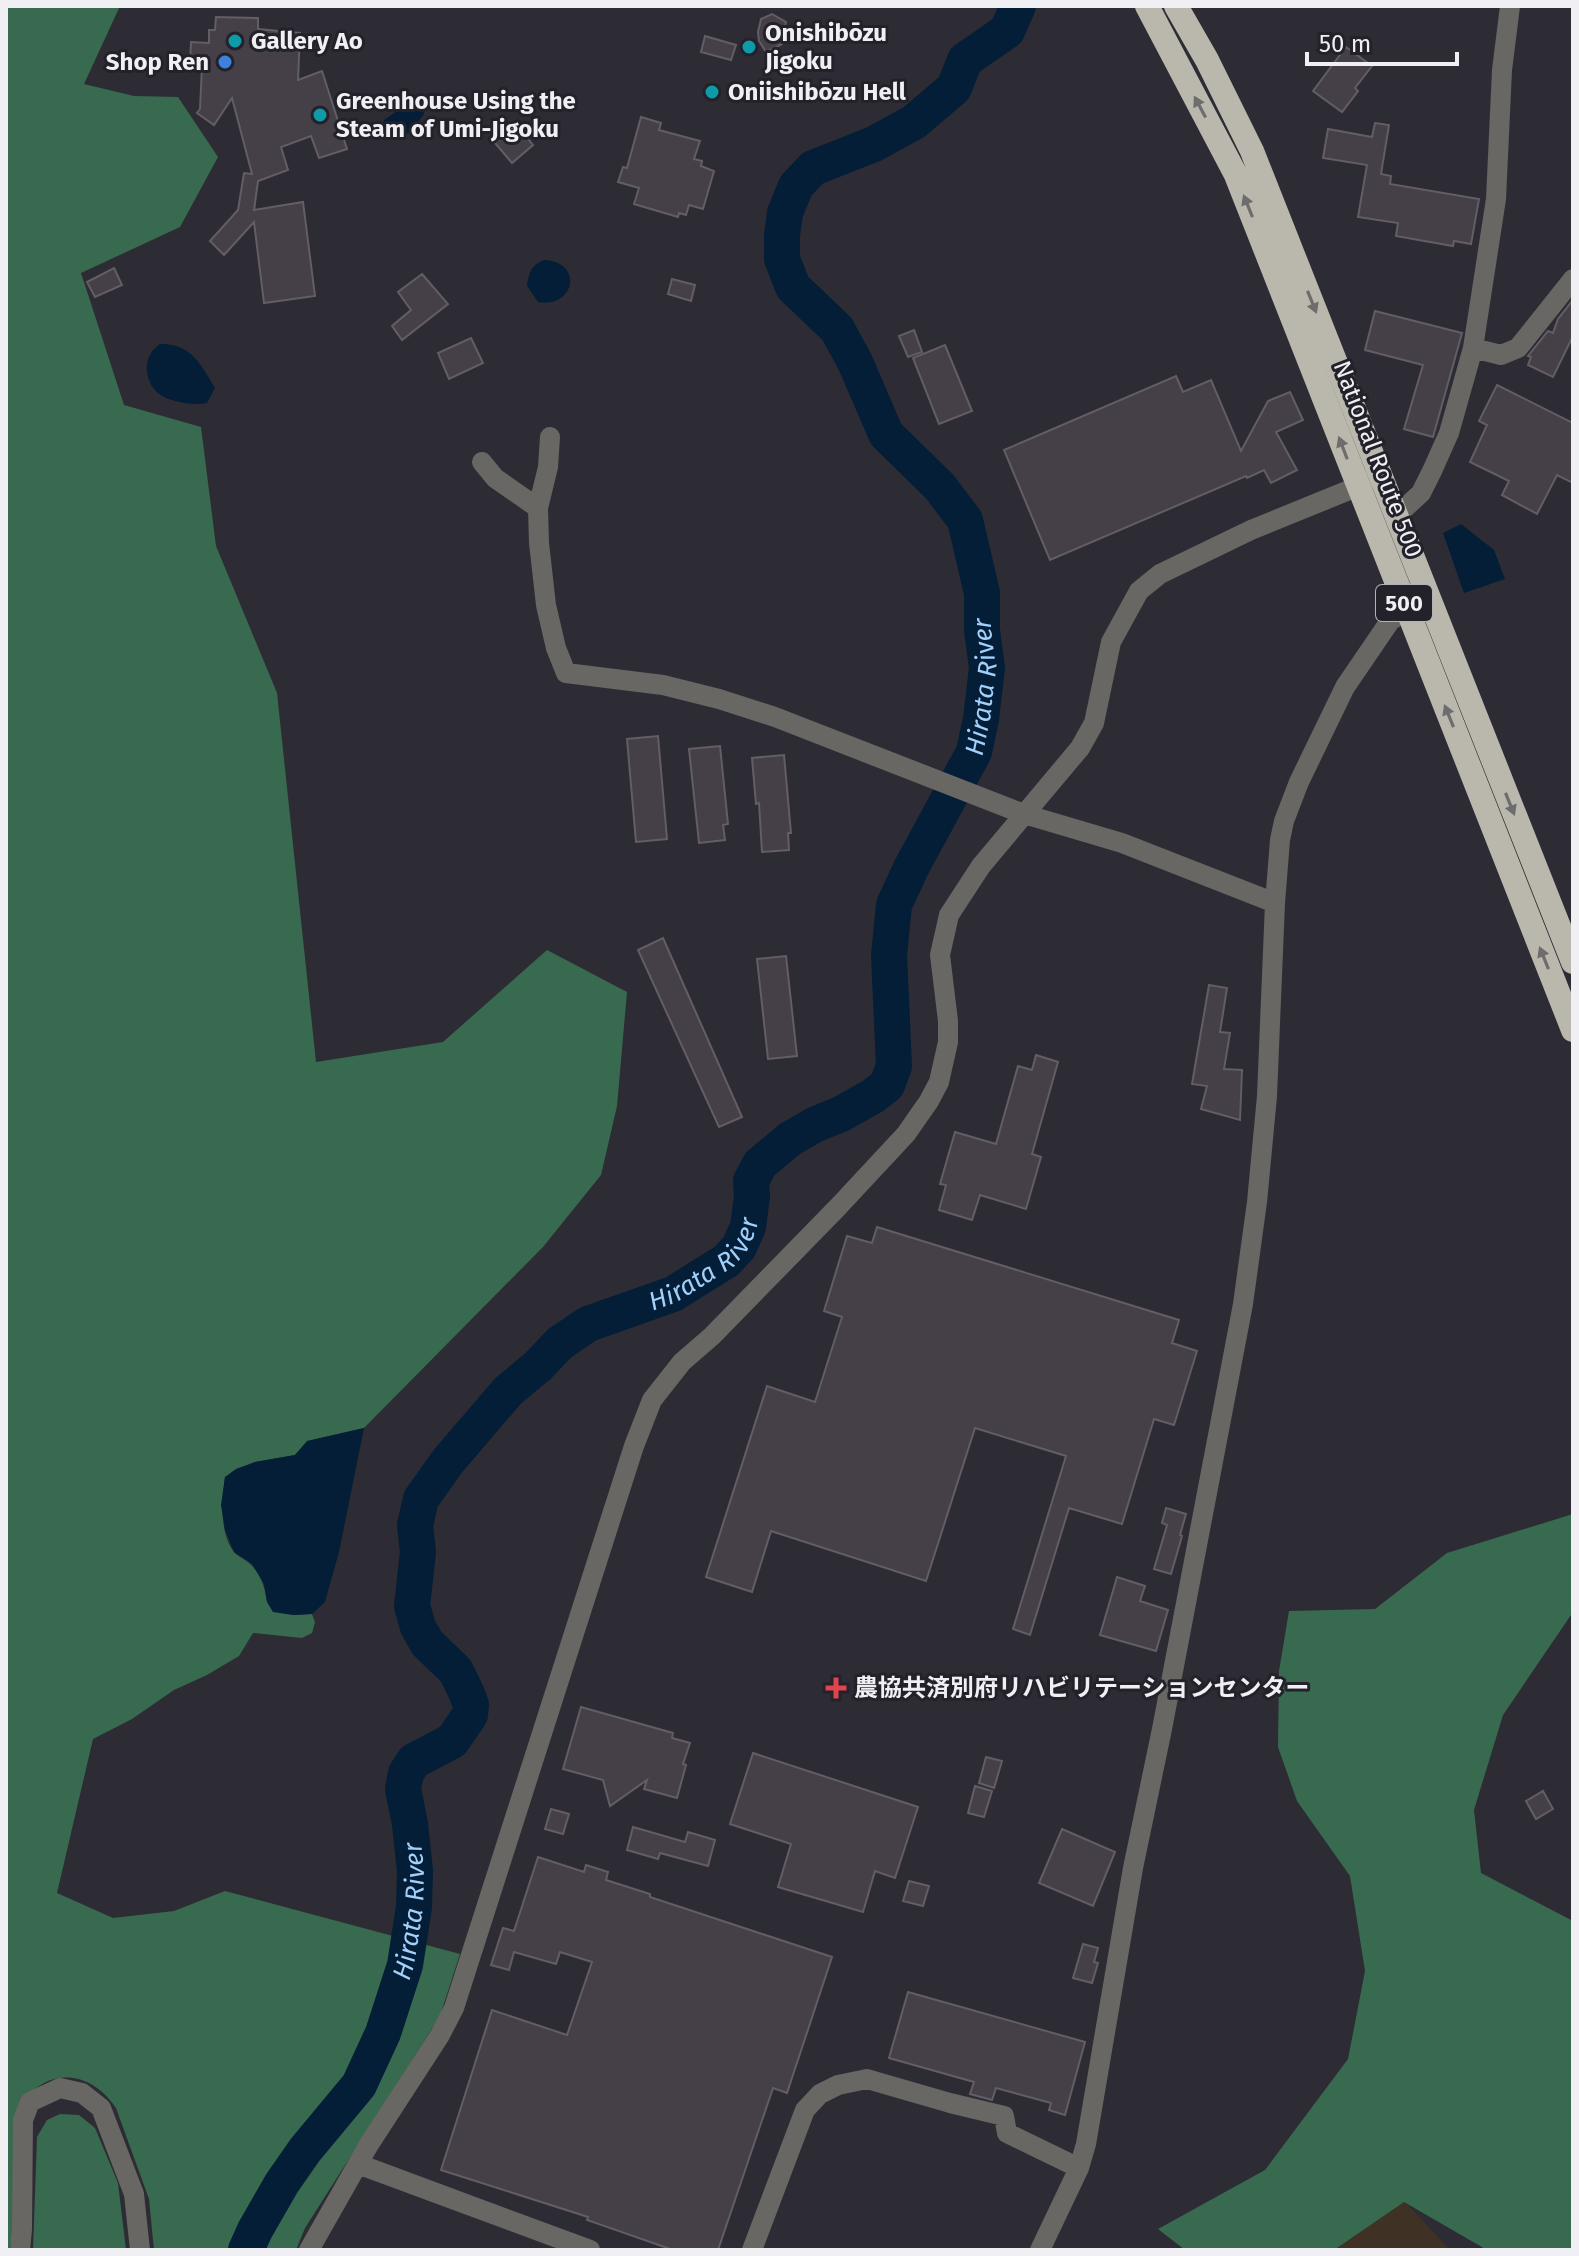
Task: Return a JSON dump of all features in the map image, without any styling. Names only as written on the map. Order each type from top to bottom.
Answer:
[{"type":"highway","name":"National Route 500","points":[[1147,6],[1236,175],[1573,1030]]},
{"type":"highway","name":"National Route 500","points":[[1176,6],[1252,151],[1573,962]]},
{"type":"street","points":[[1396,516],[1421,493],[1438,458],[1449,433],[1473,348],[1496,199],[1502,70],[1510,6]]},
{"type":"street","points":[[1473,348],[1501,355],[1518,348],[1573,279]]},
{"type":"street","points":[[550,437],[548,467],[538,508],[539,543],[546,605],[556,648],[566,673],[663,685],[775,717],[1024,814],[1122,843],[1275,903]]},
{"type":"street","points":[[482,462],[495,478],[538,508]]},
{"type":"street","points":[[309,2250],[454,2008],[634,1446],[652,1400],[682,1362],[743,1305],[906,1134],[929,1101],[939,1082],[948,1042],[940,955],[946,921],[966,886],[1080,748],[1094,723],[1111,642],[1139,591],[1160,574],[1238,536],[1359,486],[1379,473]]},
{"type":"street","points":[[1040,2250],[1079,2168],[1086,2144],[1133,1868],[1243,1304],[1267,1096],[1275,903],[1284,821],[1299,782],[1345,687],[1390,621],[1407,609]]},
{"type":"street","points":[[752,2250],[805,2110],[820,2094],[838,2085],[867,2079],[1004,2116],[1007,2133],[1079,2168]]},
{"type":"street","points":[[20,2250],[23,2120],[30,2102],[60,2088],[82,2093],[101,2108],[134,2194],[140,2250]]},
{"type":"street","points":[[358,2164],[590,2250]]},
{"type":"shaded area","points":[[1404,2201],[1450,2250],[1323,2250]]},
{"type":"green space","points":[[6,6],[120,6],[84,84],[134,96],[178,97],[218,157],[180,227],[81,273],[124,405],[201,427],[216,546],[277,693],[316,1062],[443,1042],[547,950],[627,992],[617,1106],[601,1175],[543,1247],[364,1428],[308,1441],[295,1455],[255,1462],[225,1477],[223,1516],[229,1544],[257,1571],[267,1602],[293,1615],[312,1614],[315,1622],[312,1633],[302,1638],[253,1633],[239,1656],[174,1690],[132,1719],[93,1739],[57,1893],[113,1918],[174,1911],[225,1891],[460,1954],[440,2016],[305,2228],[296,2250],[154,2250],[149,2199],[116,2108],[89,2083],[58,2078],[44,2083],[31,2093],[20,2107],[13,2125],[13,2237],[9,2250],[6,2250]]},
{"type":"green space","points":[[1573,1514],[1573,1612],[1503,1715],[1474,1810],[1481,1873],[1573,1921],[1573,2250],[1487,2250],[1404,2202],[1334,2250],[1185,2250],[1158,2229],[1265,2170],[1348,2059],[1365,1971],[1350,1876],[1297,1801],[1278,1747],[1279,1671],[1289,1611],[1375,1609],[1447,1553]]},
{"type":"green space","points":[[60,2114],[79,2115],[95,2128],[118,2183],[126,2250],[33,2250],[37,2137],[47,2120]]},
{"type":"water","points":[[407,104],[422,104],[424,114],[413,129],[405,135],[386,135],[382,130],[384,120]]},
{"type":"water","points":[[544,260],[565,268],[570,284],[560,299],[538,302],[527,286],[531,270]]},
{"type":"water","points":[[160,344],[179,347],[199,363],[215,388],[207,403],[174,401],[154,389],[147,374],[147,363]]},
{"type":"water","points":[[1461,524],[1494,550],[1505,579],[1464,593],[1443,533]]},
{"type":"water","points":[[364,1428],[339,1552],[325,1602],[312,1614],[273,1612],[267,1602],[264,1584],[252,1564],[234,1552],[225,1530],[221,1505],[225,1477],[255,1462],[295,1455],[307,1441]]},
{"type":"building","points":[[772,14],[786,22],[786,32],[782,44],[766,52],[759,41],[758,32],[761,19]]},
{"type":"building","points":[[216,17],[258,18],[258,29],[300,33],[298,80],[322,71],[347,149],[319,158],[311,136],[281,147],[288,170],[258,181],[254,210],[303,202],[315,296],[264,303],[254,222],[224,255],[210,241],[238,210],[244,173],[252,174],[232,98],[214,125],[197,113],[200,109],[202,66],[190,66],[191,42],[209,43],[209,30],[215,30]]},
{"type":"building","points":[[705,36],[736,45],[731,60],[701,52]]},
{"type":"building","points":[[1346,47],[1372,66],[1342,112],[1313,91]]},
{"type":"building","points":[[641,117],[661,123],[659,130],[700,141],[694,159],[702,161],[701,166],[714,171],[703,209],[689,205],[686,215],[679,213],[678,217],[634,204],[639,188],[618,182],[623,167],[627,168]]},
{"type":"building","points":[[1375,123],[1389,125],[1381,174],[1391,176],[1390,184],[1479,199],[1471,244],[1454,241],[1453,246],[1396,236],[1398,223],[1358,217],[1367,165],[1323,158],[1328,129],[1372,137]]},
{"type":"building","points":[[517,125],[533,145],[512,163],[495,143]]},
{"type":"building","points":[[114,268],[122,285],[95,297],[87,282]]},
{"type":"building","points":[[422,274],[448,304],[402,340],[392,326],[411,310],[398,292]]},
{"type":"building","points":[[672,279],[695,285],[691,301],[668,294]]},
{"type":"building","points":[[1573,300],[1573,336],[1553,377],[1528,365],[1531,357],[1528,356],[1548,331],[1553,333],[1558,319]]},
{"type":"building","points":[[1375,311],[1462,333],[1433,437],[1404,429],[1423,365],[1365,350]]},
{"type":"building","points":[[914,330],[922,352],[908,357],[899,336]]},
{"type":"building","points":[[471,338],[483,363],[449,379],[438,353]]},
{"type":"building","points":[[945,345],[972,411],[939,424],[913,358]]},
{"type":"building","points":[[1176,376],[1183,392],[1211,380],[1241,451],[1268,401],[1290,392],[1303,420],[1276,432],[1297,470],[1271,483],[1264,470],[1246,476],[1050,560],[1004,450]]},
{"type":"building","points":[[1497,385],[1573,423],[1573,483],[1557,475],[1537,514],[1502,495],[1509,481],[1470,462],[1487,425],[1479,421]]},
{"type":"building","points":[[658,736],[667,839],[636,842],[627,739]]},
{"type":"building","points":[[720,746],[728,824],[723,825],[725,840],[699,843],[689,749]]},
{"type":"building","points":[[784,755],[791,833],[788,833],[789,850],[762,852],[752,758]]},
{"type":"building","points":[[663,938],[742,1117],[719,1127],[638,950]]},
{"type":"building","points":[[786,956],[797,1056],[768,1059],[757,959]]},
{"type":"building","points":[[1209,985],[1227,988],[1220,1032],[1230,1033],[1224,1069],[1242,1070],[1240,1120],[1201,1109],[1207,1086],[1192,1084]]},
{"type":"building","points":[[1036,1055],[1058,1062],[1032,1154],[1041,1157],[1026,1209],[980,1195],[972,1220],[939,1210],[946,1185],[940,1184],[955,1132],[996,1144],[1018,1066],[1032,1070]]},
{"type":"building","points":[[877,1227],[1179,1320],[1172,1343],[1197,1351],[1174,1425],[1154,1419],[1122,1524],[1069,1508],[1030,1635],[1013,1629],[1066,1456],[975,1428],[926,1581],[771,1531],[752,1592],[706,1577],[767,1386],[815,1402],[842,1317],[824,1311],[847,1236],[872,1243]]},
{"type":"building","points":[[1166,1508],[1186,1514],[1171,1574],[1154,1569],[1167,1525],[1162,1523]]},
{"type":"building","points":[[1117,1577],[1145,1586],[1140,1601],[1168,1610],[1156,1651],[1100,1635]]},
{"type":"building","points":[[581,1707],[673,1733],[672,1738],[690,1743],[677,1798],[644,1789],[647,1780],[610,1806],[603,1780],[563,1769]]},
{"type":"building","points":[[753,1753],[918,1807],[895,1878],[875,1871],[863,1912],[778,1887],[791,1844],[730,1824]]},
{"type":"building","points":[[986,1757],[1002,1761],[994,1788],[979,1783]]},
{"type":"building","points":[[975,1786],[992,1791],[984,1817],[968,1813]]},
{"type":"building","points":[[1543,1791],[1553,1809],[1536,1819],[1526,1801]]},
{"type":"building","points":[[551,1809],[569,1814],[563,1834],[545,1829]]},
{"type":"building","points":[[633,1827],[685,1842],[688,1832],[715,1840],[708,1866],[660,1853],[658,1859],[627,1850]]},
{"type":"building","points":[[1062,1829],[1115,1852],[1093,1906],[1039,1883]]},
{"type":"building","points":[[538,1857],[584,1872],[586,1865],[608,1872],[606,1880],[650,1894],[650,1897],[832,1957],[787,2093],[773,2088],[718,2250],[673,2250],[587,2220],[588,2217],[441,2170],[492,2010],[567,2035],[592,1962],[560,1952],[556,1964],[514,1952],[509,1970],[491,1965],[503,1928],[514,1931]]},
{"type":"building","points":[[909,1881],[929,1886],[923,1906],[903,1901]]},
{"type":"building","points":[[1083,1944],[1098,1948],[1094,1962],[1098,1963],[1092,1983],[1073,1978]]},
{"type":"building","points":[[908,1992],[1085,2042],[1065,2115],[1049,2110],[1051,2103],[996,2088],[992,2100],[970,2094],[974,2082],[889,2058]]},
{"type":"waterway","name":"Hirata River","points":[[246,2250],[282,2183],[359,2085],[383,2033],[405,1965],[414,1907],[415,1871],[403,1789],[406,1773],[414,1761],[452,1741],[470,1715],[471,1705],[456,1671],[427,1643],[412,1606],[418,1552],[415,1525],[421,1499],[448,1461],[508,1391],[560,1343],[588,1324],[673,1294],[726,1261],[739,1247],[748,1227],[751,1181],[760,1164],[790,1139],[873,1096],[887,1085],[894,1066],[889,955],[894,905],[974,752],[987,668],[982,630],[982,593],[965,520],[940,487],[886,434],[837,329],[793,287],[782,259],[782,235],[785,213],[796,186],[813,168],[874,144],[914,122],[954,88],[965,60],[1007,31],[1018,6]]},
{"type":"place","name":"Gallery Ao","points":[[235,41]]},
{"type":"place","name":"Onishibōzu Jigoku","points":[[749,47]]},
{"type":"place","name":"Shop Ren","points":[[225,62]]},
{"type":"place","name":"Oniishibōzu Hell","points":[[712,92]]},
{"type":"place","name":"Greenhouse Using the Steam of Umi-Jigoku","points":[[320,115]]},
{"type":"place","name":"農協共済別府リハビリテーションセンター","points":[[836,1688]]}]
